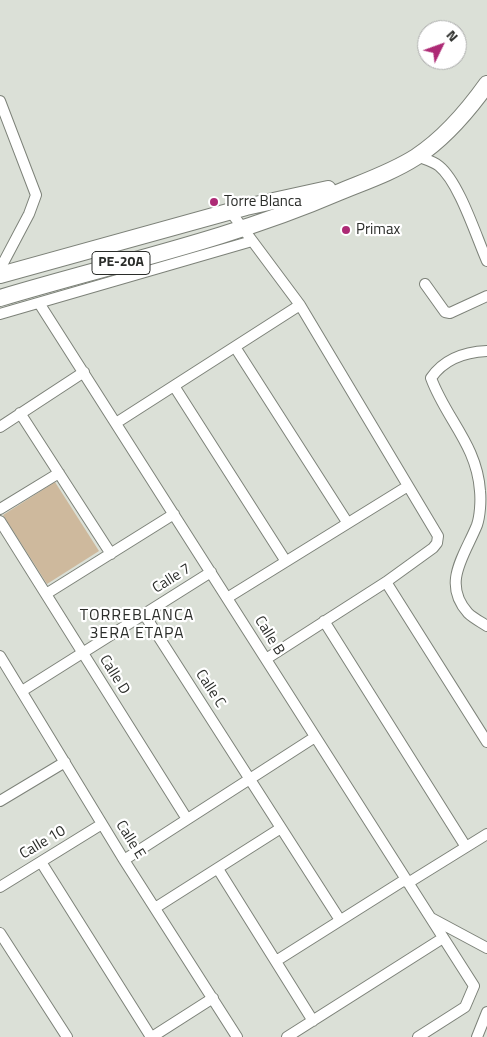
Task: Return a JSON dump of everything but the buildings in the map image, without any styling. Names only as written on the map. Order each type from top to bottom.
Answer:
[{"type":"highway","name":"PE-20A","points":[[0,298],[247,235],[291,213],[388,173],[417,156],[452,127],[487,84]]},
{"type":"highway","name":"PE-20A","points":[[0,275],[230,211],[365,181]]},
{"type":"street","points":[[0,101],[36,195],[29,214],[0,268]]},
{"type":"street","points":[[417,156],[438,165],[444,171],[456,189],[487,261]]},
{"type":"street","points":[[230,211],[300,305],[438,536],[437,543],[432,548],[386,582],[266,659]]},
{"type":"street","points":[[0,314],[247,235]]},
{"type":"street","points":[[425,284],[445,312],[450,313],[487,296]]},
{"type":"street","name":"Calle B","points":[[39,302],[474,986],[465,1007],[418,1037]]},
{"type":"street","points":[[116,424],[300,305]]},
{"type":"street","points":[[235,347],[347,522]]},
{"type":"street","points":[[487,351],[468,352],[439,366],[430,378],[437,396],[461,431],[476,463],[480,493],[478,523],[456,570],[455,589],[468,613],[487,626]]},
{"type":"street","points":[[0,426],[84,372]]},
{"type":"street","points":[[174,386],[285,560]]},
{"type":"street","points":[[20,413],[111,554]]},
{"type":"street","points":[[0,509],[59,473]]},
{"type":"street","points":[[227,598],[285,560],[408,486]]},
{"type":"street","points":[[46,594],[174,514]]},
{"type":"street","name":"Calle D","points":[[0,521],[188,819]]},
{"type":"street","name":"Calle 7","points":[[22,692],[211,572]]},
{"type":"street","points":[[386,582],[487,742]]},
{"type":"street","name":"Calle C","points":[[144,614],[340,920]]},
{"type":"street","points":[[324,622],[466,847]]},
{"type":"street","name":"Calle E","points":[[0,656],[124,860],[237,1037]]},
{"type":"street","points":[[124,860],[316,737]]},
{"type":"street","points":[[0,799],[65,762]]},
{"type":"street","name":"Calle 10","points":[[0,887],[102,824]]},
{"type":"street","points":[[155,908],[281,828]]},
{"type":"street","points":[[276,962],[340,920],[487,834]]},
{"type":"street","points":[[41,862],[151,1037],[212,998]]},
{"type":"street","points":[[218,869],[313,1020]]},
{"type":"street","points":[[430,918],[487,948]]},
{"type":"street","points":[[0,933],[67,1037]]},
{"type":"street","points":[[287,1037],[443,938]]},
{"type":"street","points":[[477,1037],[487,1012]]},
{"type":"shaded area","points":[[55,482],[99,551],[47,584],[3,515]]},
{"type":"place","name":"Torre Blanca","points":[[214,202]]},
{"type":"place","name":"Primax","points":[[346,230]]},
{"type":"district","name":"TORREBLANCA 3ERA ETAPA","points":[[137,625]]}]
